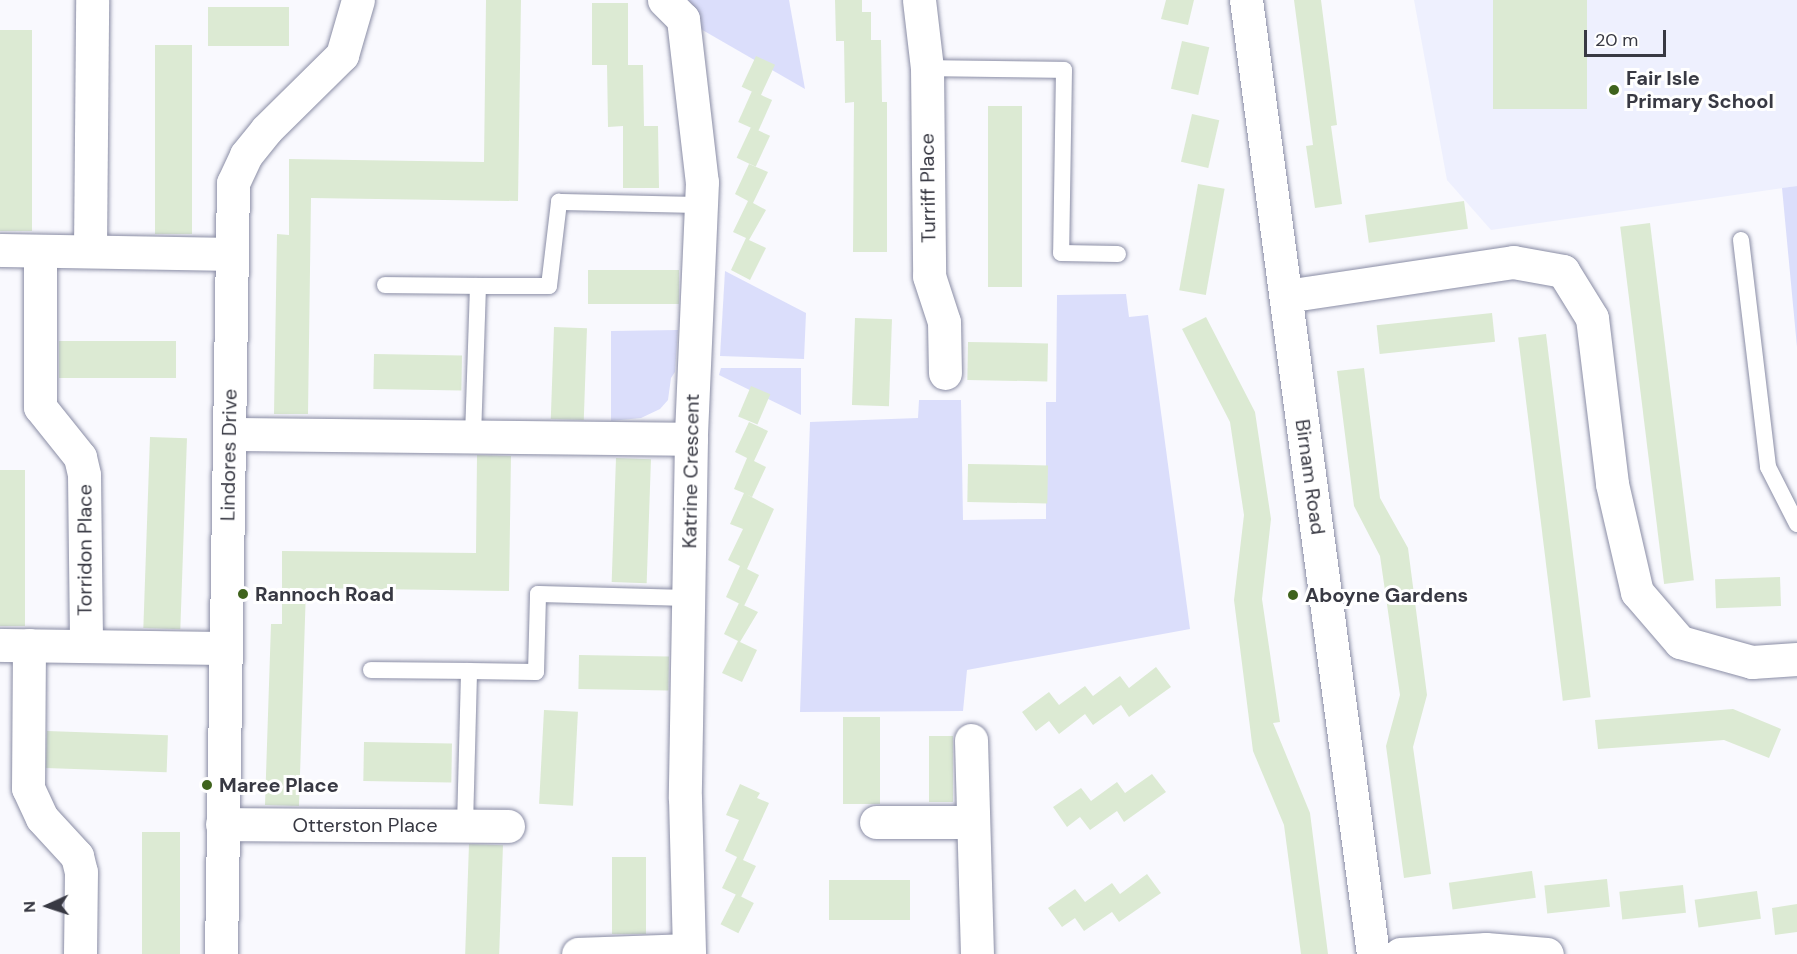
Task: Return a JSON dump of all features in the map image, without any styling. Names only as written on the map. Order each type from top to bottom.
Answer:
[{"type":"street","points":[[90,251],[92,0]]},
{"type":"street","name":"Lindores Drive","points":[[221,954],[233,183],[246,155],[266,130],[342,56],[358,0]]},
{"type":"street","name":"Katrine Crescent","points":[[578,954],[688,952],[691,439],[701,205],[682,19],[664,0]]},
{"type":"street","name":"Turriff Place","points":[[919,0],[927,68],[929,276],[944,322],[945,373]]},
{"type":"street","name":"Birnam Road","points":[[1246,0],[1373,954]]},
{"type":"street","points":[[0,250],[232,254]]},
{"type":"street","name":"Torridon Place","points":[[40,252],[40,406],[80,457],[84,474],[86,646]]},
{"type":"street","points":[[1286,296],[1513,262],[1563,271],[1592,318],[1612,484],[1637,592],[1680,642],[1752,662],[1797,659]]},
{"type":"street","points":[[230,434],[691,439]]},
{"type":"street","points":[[80,954],[81,872],[77,856],[42,818],[28,788],[14,645],[224,648]]},
{"type":"street","points":[[972,740],[977,954]]},
{"type":"street","points":[[876,822],[974,822]]},
{"type":"street","name":"Otterston Place","points":[[222,824],[508,826]]},
{"type":"street","points":[[1400,954],[1486,950],[1547,954]]},
{"type":"lane","points":[[927,68],[1064,69],[1061,253],[1118,254]]},
{"type":"lane","points":[[385,285],[549,286],[559,202],[701,205]]},
{"type":"lane","points":[[1741,240],[1768,467],[1797,524]]},
{"type":"lane","points":[[473,436],[478,286]]},
{"type":"lane","points":[[372,670],[536,672],[538,594],[689,598]]},
{"type":"lane","points":[[465,826],[469,670]]},
{"type":"shaded area","points":[[684,0],[789,0],[805,89],[699,28]]},
{"type":"shaded area","name":"Fair Isle Primary School","points":[[1414,0],[1797,0],[1797,186],[1491,230],[1447,180]]},
{"type":"shaded area","points":[[1797,186],[1797,347],[1782,188]]},
{"type":"shaded area","points":[[725,271],[806,313],[804,359],[720,356]]},
{"type":"shaded area","points":[[1126,294],[1129,317],[1148,315],[1190,629],[967,670],[963,711],[800,712],[810,422],[918,418],[919,400],[961,400],[963,520],[1046,519],[1046,402],[1056,402],[1057,295]]},
{"type":"shaded area","points":[[678,330],[675,372],[671,378],[668,400],[660,409],[641,418],[611,421],[611,331]]},
{"type":"shaded area","points":[[721,368],[801,368],[801,415],[719,375]]},
{"type":"building","points":[[486,0],[521,0],[518,201],[311,198],[308,414],[274,414],[277,234],[289,235],[289,159],[484,162]]},
{"type":"building","points":[[835,0],[862,0],[862,12],[871,12],[871,40],[881,40],[882,102],[887,102],[887,252],[853,252],[854,102],[845,103],[844,41],[836,41]]},
{"type":"building","points":[[1166,0],[1194,0],[1188,25],[1161,19]]},
{"type":"building","points":[[1294,0],[1321,0],[1337,125],[1331,126],[1342,204],[1315,208],[1306,146],[1313,145]]},
{"type":"building","points":[[1493,0],[1587,0],[1587,109],[1493,109]]},
{"type":"building","points":[[592,3],[628,3],[628,65],[643,65],[644,126],[658,126],[659,188],[623,188],[623,126],[608,127],[607,65],[592,65]]},
{"type":"building","points":[[208,7],[289,7],[289,46],[208,46]]},
{"type":"building","points":[[0,30],[32,30],[32,231],[0,231]]},
{"type":"building","points":[[1182,41],[1209,47],[1198,95],[1171,89]]},
{"type":"building","points":[[155,45],[192,45],[192,234],[155,234]]},
{"type":"building","points":[[756,56],[775,65],[761,96],[742,87]]},
{"type":"building","points":[[752,91],[772,100],[758,131],[738,122]]},
{"type":"building","points":[[988,106],[1022,106],[1022,287],[988,287]]},
{"type":"building","points":[[1192,114],[1219,120],[1208,168],[1181,162]]},
{"type":"building","points":[[751,127],[770,136],[756,167],[737,158]]},
{"type":"building","points":[[749,164],[768,172],[753,203],[766,210],[749,240],[766,248],[750,280],[731,270],[746,238],[733,232],[748,201],[735,194]]},
{"type":"building","points":[[1198,184],[1225,189],[1206,295],[1179,290]]},
{"type":"building","points":[[1464,201],[1468,229],[1369,243],[1365,215]]},
{"type":"building","points":[[1650,223],[1694,580],[1664,584],[1620,227]]},
{"type":"building","points":[[588,270],[679,270],[679,304],[588,304]]},
{"type":"building","points":[[1492,313],[1495,342],[1380,354],[1377,325]]},
{"type":"building","points":[[1206,317],[1255,412],[1271,519],[1262,599],[1280,722],[1273,723],[1310,813],[1328,954],[1301,954],[1284,825],[1253,751],[1234,600],[1244,515],[1230,422],[1182,329]]},
{"type":"building","points":[[855,318],[892,319],[889,406],[852,405]]},
{"type":"building","points":[[554,327],[587,328],[584,420],[551,419]]},
{"type":"building","points":[[1546,334],[1591,697],[1563,701],[1518,337]]},
{"type":"building","points":[[59,341],[176,341],[176,378],[59,378]]},
{"type":"building","points":[[968,342],[1048,343],[1047,381],[967,380]]},
{"type":"building","points":[[374,354],[462,356],[461,391],[373,389]]},
{"type":"building","points":[[1364,368],[1380,498],[1408,548],[1427,695],[1413,747],[1431,874],[1404,878],[1386,746],[1400,695],[1380,556],[1354,506],[1337,371]]},
{"type":"building","points":[[751,386],[770,394],[757,425],[738,416]]},
{"type":"building","points":[[749,422],[768,431],[754,461],[766,467],[752,497],[746,494],[774,509],[747,569],[759,575],[744,606],[726,597],[740,566],[728,560],[743,529],[730,524],[744,493],[734,489],[747,458],[735,452]]},
{"type":"building","points":[[150,437],[187,438],[180,629],[143,628]]},
{"type":"building","points":[[477,455],[511,456],[509,591],[306,588],[299,806],[265,805],[271,624],[282,624],[282,551],[476,553]]},
{"type":"building","points":[[616,458],[651,459],[647,583],[612,582]]},
{"type":"building","points":[[968,464],[1048,465],[1047,503],[967,502]]},
{"type":"building","points":[[0,470],[25,470],[25,626],[0,626]]},
{"type":"building","points":[[1780,577],[1781,606],[1716,608],[1715,579]]},
{"type":"building","points":[[739,603],[758,612],[740,642],[757,650],[742,682],[722,673],[738,641],[724,634]]},
{"type":"building","points":[[579,655],[669,657],[668,691],[578,689]]},
{"type":"building","points":[[1156,667],[1171,687],[1129,717],[1121,705],[1093,725],[1085,714],[1059,734],[1049,721],[1036,731],[1022,712],[1049,692],[1059,705],[1085,686],[1093,696],[1120,676],[1129,688]]},
{"type":"building","points":[[1733,709],[1781,729],[1769,758],[1724,740],[1598,749],[1595,720]]},
{"type":"building","points":[[544,710],[578,712],[573,806],[539,804]]},
{"type":"building","points":[[843,717],[880,717],[880,804],[843,804]]},
{"type":"building","points":[[47,731],[168,735],[167,772],[46,768]]},
{"type":"building","points":[[929,736],[953,736],[953,802],[929,802]]},
{"type":"building","points":[[364,742],[452,744],[451,783],[363,781]]},
{"type":"building","points":[[1152,774],[1166,792],[1124,822],[1117,811],[1090,830],[1080,817],[1067,827],[1053,807],[1081,788],[1091,801],[1117,782],[1125,793]]},
{"type":"building","points":[[740,784],[760,793],[757,798],[769,803],[743,860],[756,866],[741,897],[722,888],[737,857],[725,851],[739,820],[726,815]]},
{"type":"building","points":[[142,832],[180,832],[180,954],[142,954]]},
{"type":"building","points":[[469,844],[503,845],[499,954],[465,954]]},
{"type":"building","points":[[612,857],[646,857],[646,934],[612,934]]},
{"type":"building","points":[[1532,871],[1536,898],[1453,909],[1449,883]]},
{"type":"building","points":[[1147,874],[1161,893],[1119,922],[1112,912],[1084,931],[1075,918],[1062,927],[1048,908],[1075,889],[1085,902],[1112,883],[1120,894]]},
{"type":"building","points":[[1607,879],[1610,907],[1547,913],[1544,886]]},
{"type":"building","points":[[829,880],[910,880],[910,920],[829,920]]},
{"type":"building","points":[[1683,885],[1686,913],[1622,920],[1619,892]]},
{"type":"building","points":[[1757,891],[1761,919],[1699,927],[1695,900]]},
{"type":"building","points":[[736,894],[754,903],[738,933],[721,924]]},
{"type":"building","points":[[1797,904],[1797,932],[1775,935],[1772,908]]},
{"type":"place","name":"Fair Isle Primary School","points":[[1614,90]]},
{"type":"place","name":"Rannoch Road","points":[[243,594]]},
{"type":"place","name":"Aboyne Gardens","points":[[1293,595]]},
{"type":"place","name":"Maree Place","points":[[207,785]]}]
